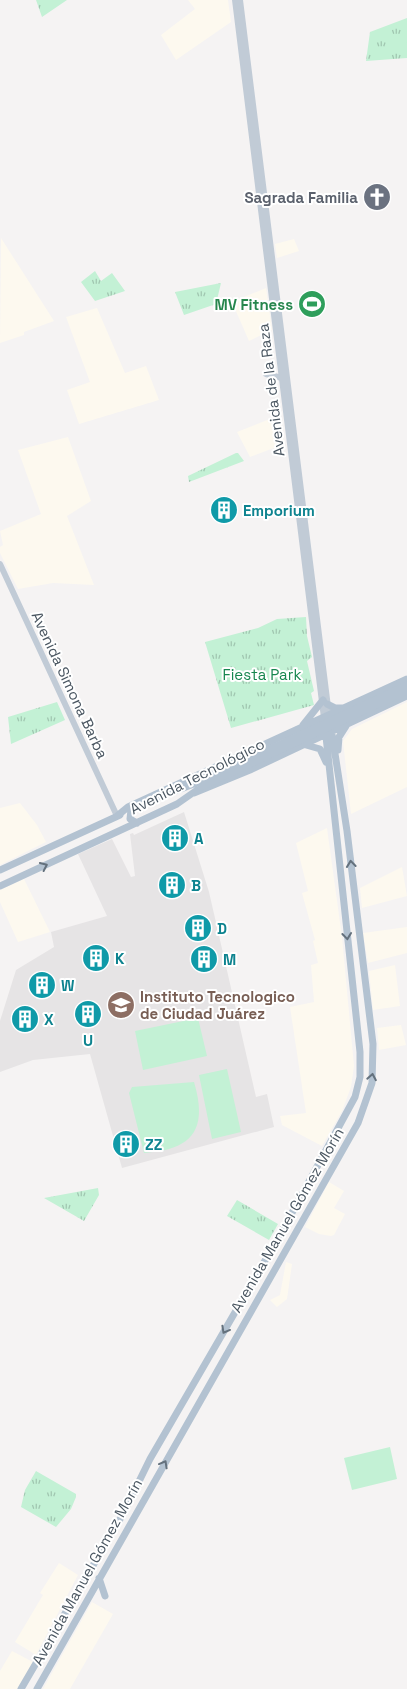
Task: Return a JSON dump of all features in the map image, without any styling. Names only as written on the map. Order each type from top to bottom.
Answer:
[{"type":"main road","name":"Avenida de la Raza","points":[[234,0],[325,702],[329,715]]},
{"type":"main road","name":"Avenida de la Raza","points":[[240,0],[325,702]]},
{"type":"main road","points":[[266,374],[282,378]]},
{"type":"main road","name":"Avenida Simona Barba","points":[[0,564],[117,816]]},
{"type":"main road","points":[[118,831],[120,825],[117,816],[128,807],[407,679]]},
{"type":"main road","name":"Avenida Tecnológico","points":[[0,886],[137,823],[194,793],[200,785],[407,685]]},
{"type":"main road","name":"Avenida Tecnológico","points":[[0,870],[131,810],[200,785],[407,691]]},
{"type":"main road","points":[[194,793],[407,696]]},
{"type":"main road","points":[[299,728],[325,702],[335,708],[345,707]]},
{"type":"main road","points":[[329,715],[334,724],[343,726]]},
{"type":"main road","name":"Avenida Manuel Gómez Morín","points":[[21,1689],[123,1514],[150,1459],[171,1426],[281,1233],[356,1097],[360,1077],[360,1052],[328,766],[326,734],[329,715]]},
{"type":"main road","points":[[316,722],[323,728],[326,734]]},
{"type":"main road","points":[[336,758],[339,737],[343,726]]},
{"type":"main road","name":"Avenida Manuel Gómez Morín","points":[[37,1689],[345,1146],[361,1117],[372,1083],[374,1056],[353,886],[336,758],[326,734]]},
{"type":"main road","points":[[303,745],[311,745],[320,749],[328,766]]},
{"type":"main road","points":[[131,810],[130,819],[137,823]]},
{"type":"main road","points":[[341,882],[347,887],[353,886]]},
{"type":"main road","points":[[343,902],[349,901],[355,905]]},
{"type":"main road","points":[[355,1007],[363,1014],[369,1012]]},
{"type":"main road","points":[[345,1146],[344,1143],[354,1120],[351,1117],[346,1118]]},
{"type":"main road","points":[[288,1220],[293,1226],[301,1225]]},
{"type":"main road","points":[[281,1233],[290,1233],[294,1238]]},
{"type":"main road","points":[[179,1412],[181,1421],[188,1422]]},
{"type":"main road","points":[[171,1426],[177,1432],[172,1449]]},
{"type":"main road","points":[[100,1578],[105,1596]]},
{"type":"shaded area","points":[[188,0],[228,0],[231,22],[176,60],[161,35],[195,9]]},
{"type":"shaded area","points":[[1,238],[54,321],[24,332],[24,335],[0,343]]},
{"type":"shaded area","points":[[294,239],[299,251],[277,258],[275,244]]},
{"type":"shaded area","points":[[266,288],[272,330],[249,341],[232,302]]},
{"type":"shaded area","points":[[97,308],[125,373],[146,366],[159,400],[79,424],[67,390],[90,382],[66,317]]},
{"type":"shaded area","points":[[280,415],[284,444],[250,457],[237,432]]},
{"type":"shaded area","points":[[68,437],[91,501],[67,516],[94,585],[53,583],[18,589],[0,553],[0,547],[3,545],[0,531],[41,514],[18,450]]},
{"type":"shaded area","points":[[407,702],[407,787],[351,814],[343,741],[352,729]]},
{"type":"shaded area","points":[[20,803],[37,825],[46,842],[0,865],[0,808]]},
{"type":"shaded area","name":"Instituto Tecnologico de Ciudad Juárez","points":[[184,812],[209,892],[256,1097],[267,1094],[274,1127],[122,1168],[90,1054],[33,1060],[0,1072],[0,1021],[16,970],[54,947],[51,932],[107,916],[78,854],[112,839],[131,877],[135,876],[130,834],[133,833],[134,835]]},
{"type":"shaded area","points":[[327,828],[342,937],[354,1066],[351,1087],[342,1111],[322,1146],[282,1125],[280,1116],[306,1113],[290,1007],[314,1002],[311,965],[318,963],[313,941],[315,940],[302,893],[308,891],[296,843]]},
{"type":"shaded area","points":[[402,867],[407,896],[362,908],[360,888]]},
{"type":"shaded area","points":[[24,879],[50,932],[18,942],[0,902],[0,890]]},
{"type":"shaded area","points":[[407,927],[407,953],[368,963],[363,933]]},
{"type":"shaded area","points":[[395,965],[400,1006],[373,1010],[369,971]]},
{"type":"shaded area","points":[[401,1025],[406,1045],[379,1050],[377,1028]]},
{"type":"shaded area","points":[[329,1182],[344,1191],[334,1208],[345,1214],[334,1235],[331,1236],[319,1234],[305,1227]]},
{"type":"shaded area","points":[[286,1262],[292,1264],[287,1299],[277,1307],[270,1300],[280,1295]]},
{"type":"shaded area","points":[[59,1563],[78,1575],[36,1655],[15,1642],[43,1595],[40,1593]]},
{"type":"shaded area","points":[[92,1602],[113,1614],[70,1689],[43,1689]]},
{"type":"shaded area","points":[[12,1651],[33,1662],[17,1689],[0,1689],[0,1671]]},
{"type":"green space","points":[[36,0],[67,0],[42,17]]},
{"type":"green space","points":[[407,18],[407,58],[366,61],[370,32]]},
{"type":"green space","points":[[95,271],[101,281],[112,273],[125,291],[95,301],[81,282]]},
{"type":"green space","points":[[221,283],[216,304],[184,315],[175,292]]},
{"type":"green space","points":[[236,453],[244,461],[189,482],[188,476]]},
{"type":"green space","name":"Fiesta Park","points":[[306,617],[307,636],[312,657],[307,661],[314,691],[311,693],[314,705],[231,728],[205,642],[258,628],[277,619]]},
{"type":"green space","points":[[57,702],[65,720],[11,744],[8,717]]},
{"type":"green space","points":[[198,1018],[207,1056],[143,1070],[135,1031]]},
{"type":"green space","points":[[227,1069],[241,1132],[212,1139],[199,1075]]},
{"type":"green space","points":[[194,1082],[199,1113],[193,1134],[185,1142],[174,1147],[144,1153],[129,1093],[132,1087]]},
{"type":"green space","points":[[98,1188],[99,1195],[84,1221],[44,1198]]},
{"type":"green space","points":[[237,1200],[278,1224],[269,1240],[227,1216]]},
{"type":"green space","points":[[390,1447],[397,1479],[352,1490],[344,1458]]},
{"type":"green space","points":[[36,1471],[76,1494],[71,1509],[56,1527],[21,1507],[25,1490]]},
{"type":"place","name":"Sagrada Familia","points":[[377,197]]},
{"type":"place","name":"MV Fitness","points":[[312,304]]},
{"type":"place","name":"Emporium","points":[[224,510]]},
{"type":"place","name":"A","points":[[175,838]]},
{"type":"place","name":"B","points":[[172,885]]},
{"type":"place","name":"D","points":[[198,928]]},
{"type":"place","name":"K","points":[[96,958]]},
{"type":"place","name":"M","points":[[204,959]]},
{"type":"place","name":"W","points":[[42,985]]},
{"type":"place","name":"Instituto Tecnologico de Ciudad Juárez","points":[[121,1005]]},
{"type":"place","name":"U","points":[[88,1014]]},
{"type":"place","name":"X","points":[[25,1019]]},
{"type":"place","name":"ZZ","points":[[126,1144]]}]
